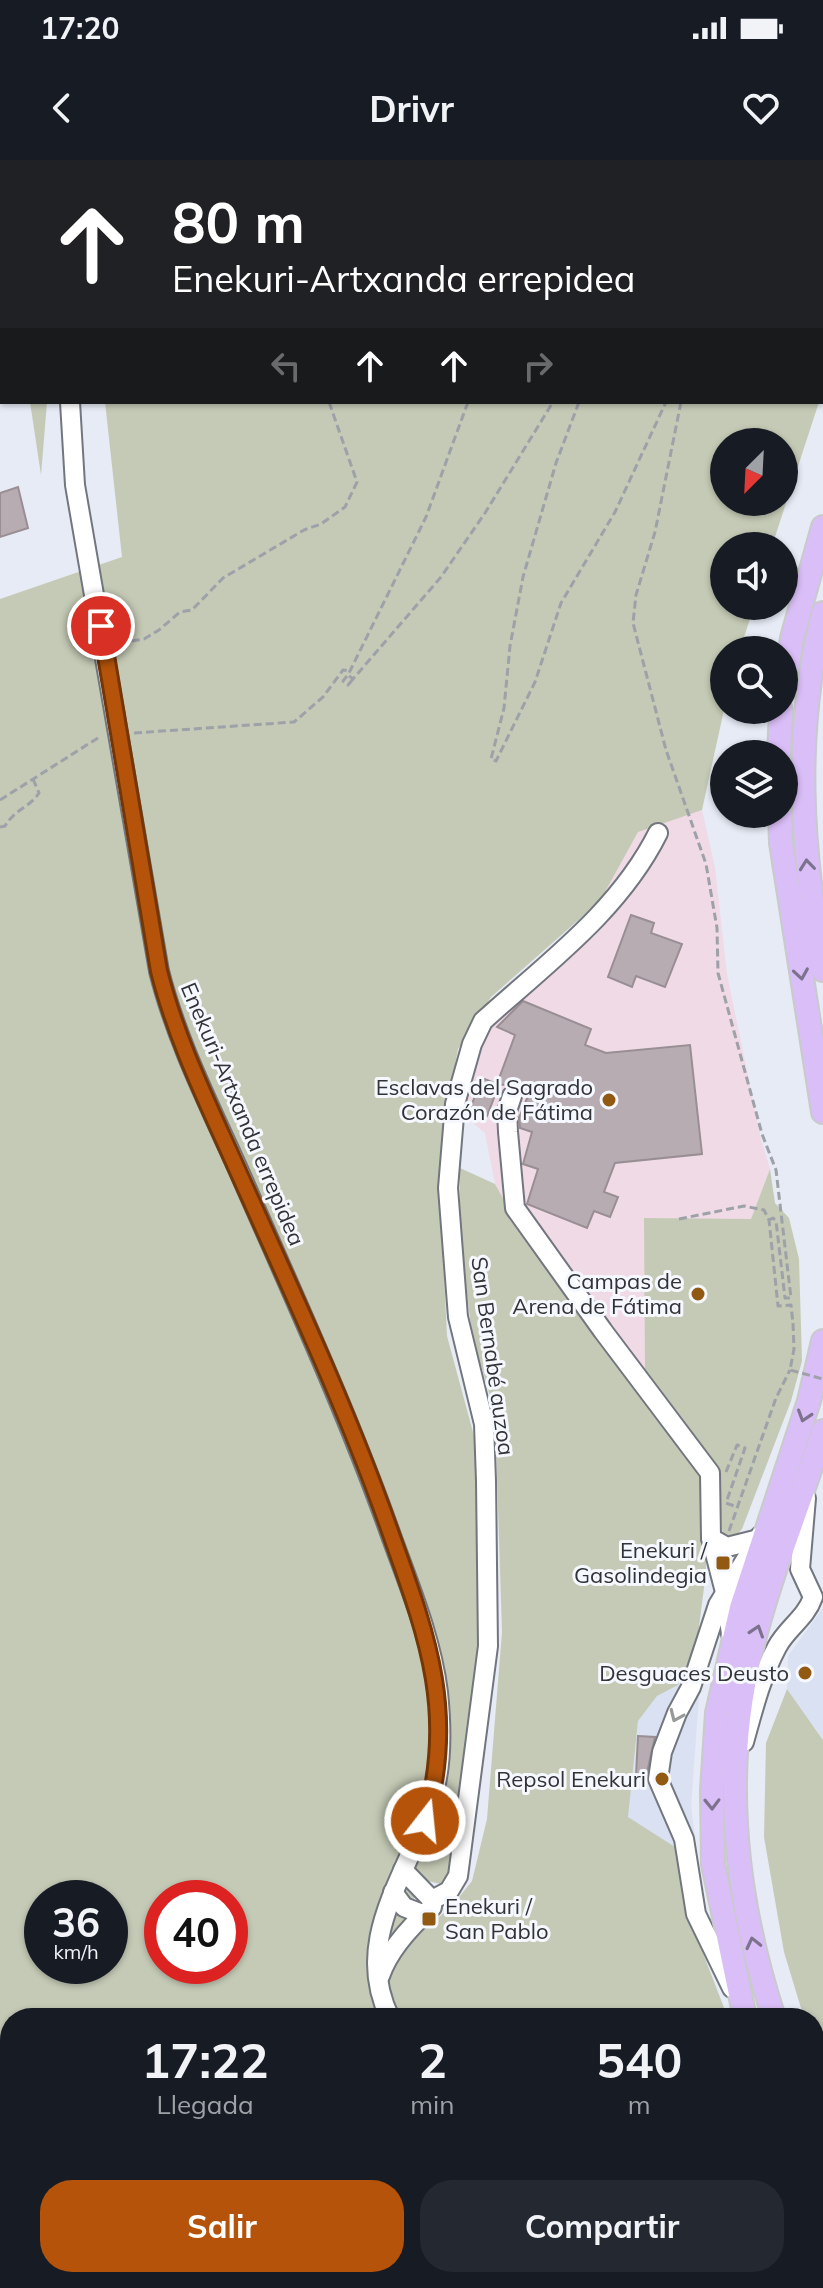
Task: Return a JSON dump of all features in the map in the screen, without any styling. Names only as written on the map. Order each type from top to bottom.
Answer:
[{"type":"main road","points":[[793,636],[823,527]]},
{"type":"main road","points":[[823,613],[805,712],[801,792],[811,903],[823,970]]},
{"type":"main road","points":[[780,828],[823,1112]]},
{"type":"main road","points":[[741,2008],[713,1849],[712,1790],[717,1713],[731,1643],[761,1535],[809,1401],[823,1341]]},
{"type":"main road","points":[[771,2008],[741,1887],[734,1820],[739,1719],[752,1649],[823,1431]]},
{"type":"street","name":"Enekuri-Artxanda errepidea","points":[[70,404],[75,485],[159,971],[171,1015],[354,1433],[426,1632],[438,1692],[436,1782],[425,1821],[393,1892],[380,1933],[375,1973],[377,1986]]},
{"type":"street","name":"San Bernabé auzoa","points":[[377,1986],[391,1952],[425,1901],[449,1891],[458,1876],[488,1646],[484,1424],[458,1317],[448,1188],[455,1104],[472,1044],[483,1021],[612,903],[633,878],[658,833]]},
{"type":"street","points":[[512,1096],[507,1111],[515,1208],[710,1473],[711,1538],[725,1592],[731,1643]]},
{"type":"street","points":[[734,1775],[766,1669],[779,1643],[809,1609],[813,1597],[800,1569],[809,1474]]},
{"type":"street","points":[[711,1538],[727,1547],[761,1535]]},
{"type":"street","points":[[740,2008],[715,1947],[696,1914],[684,1839],[658,1779],[667,1739],[691,1687],[725,1592],[761,1535]]},
{"type":"street","points":[[393,1892],[404,1907],[425,1901],[403,1870]]},
{"type":"street","points":[[377,1986],[386,2008]]},
{"type":"path","points":[[104,645],[144,639],[180,612],[192,610],[223,578],[304,530],[321,524],[345,507],[357,482],[330,404]]},
{"type":"path","points":[[467,404],[426,517],[343,681],[348,685],[441,577],[485,513],[552,404]]},
{"type":"path","points":[[578,404],[556,463],[517,600],[504,708],[491,759],[496,761],[535,682],[561,603],[615,512],[665,404]]},
{"type":"path","points":[[681,404],[655,532],[636,595],[633,623],[666,750],[706,864],[717,928],[718,973],[762,1134],[776,1170],[791,1298],[785,1298],[776,1221],[773,1218],[769,1220]]},
{"type":"path","points":[[0,800],[118,729],[134,733],[294,722],[323,697],[343,670],[353,679]]},
{"type":"path","points":[[0,827],[5,826],[12,813],[34,801],[39,793],[33,779]]},
{"type":"path","points":[[679,1219],[744,1206],[764,1210],[769,1220],[778,1306],[791,1305],[794,1349],[790,1370],[776,1398],[729,1531],[723,1531],[711,1508],[737,1445],[745,1448],[726,1503],[737,1507]]},
{"type":"path","points":[[790,1370],[823,1379]]},
{"type":"shaded area","name":"Esclavas del Sagrado Corazón de Fátima","points":[[702,810],[715,868],[727,974],[770,1169],[751,1219],[651,1378],[645,1369],[631,1373],[513,1216],[495,1184],[485,1133],[463,1115],[485,1034],[551,968],[596,935],[583,916],[600,901],[638,831]]},
{"type":"shaded area","name":"Desguaces Deusto","points":[[823,1608],[823,1739],[787,1689],[788,1656]]},
{"type":"shaded area","name":"Repsol Enekuri","points":[[678,1685],[699,1697],[691,1806],[696,1846],[680,1852],[627,1817],[638,1721],[657,1696]]},
{"type":"green space","points":[[30,404],[47,404],[41,475]]},
{"type":"green space","points":[[105,404],[818,404],[798,466],[798,428],[710,428],[710,516],[782,516],[777,532],[710,532],[710,620],[750,620],[744,636],[710,636],[710,724],[721,724],[717,740],[710,740],[710,774],[702,810],[638,832],[600,901],[491,997],[458,1049],[443,1129],[440,1191],[447,1336],[477,1447],[480,1653],[456,1844],[447,1877],[440,1884],[424,1880],[416,1873],[411,1940],[451,1907],[472,1881],[487,1819],[502,1632],[495,1413],[472,1335],[459,1228],[460,1168],[495,1184],[513,1216],[706,1471],[706,1572],[697,1642],[678,1685],[657,1696],[638,1721],[628,1817],[686,1854],[696,1935],[724,2008],[0,2008],[0,599],[122,557]]},
{"type":"green space","points":[[770,1169],[775,1203],[789,1218],[799,1259],[802,1361],[791,1401],[742,1529],[733,1540],[723,1539],[717,1468],[645,1369],[644,1218],[751,1219]]},
{"type":"green space","points":[[787,1689],[823,1740],[823,2008],[801,2008],[784,1952],[764,1837],[766,1743]]},
{"type":"building","points":[[18,487],[28,528],[0,537],[0,493]]},
{"type":"building","points":[[631,915],[654,923],[651,933],[682,944],[665,987],[636,976],[632,987],[608,977]]},
{"type":"building","points":[[523,1001],[591,1029],[585,1045],[606,1053],[690,1045],[702,1154],[615,1163],[604,1192],[618,1197],[610,1217],[594,1211],[587,1228],[527,1204],[538,1169],[523,1164],[532,1132],[520,1128],[519,1118],[528,1096],[515,1084],[499,1085],[487,1116],[470,1109],[482,1078],[497,1084],[515,1035],[497,1027]]},
{"type":"building","points":[[638,1736],[655,1737],[646,1777],[636,1776]]},
{"type":"place","name":"Esclavas del Sagrado Corazón de Fátima","points":[[609,1100]]},
{"type":"place","name":"Campas de Arena de Fátima","points":[[698,1294]]},
{"type":"place","name":"Enekuri / Gasolindegia","points":[[723,1563]]},
{"type":"place","name":"Desguaces Deusto","points":[[805,1673]]},
{"type":"place","name":"Repsol Enekuri","points":[[662,1779]]},
{"type":"place","name":"Enekuri / San Pablo","points":[[429,1919]]},
{"type":"route","points":[[101,626],[159,971],[175,1027],[354,1433],[426,1632],[438,1692],[439,1753],[436,1782],[425,1821]]}]
